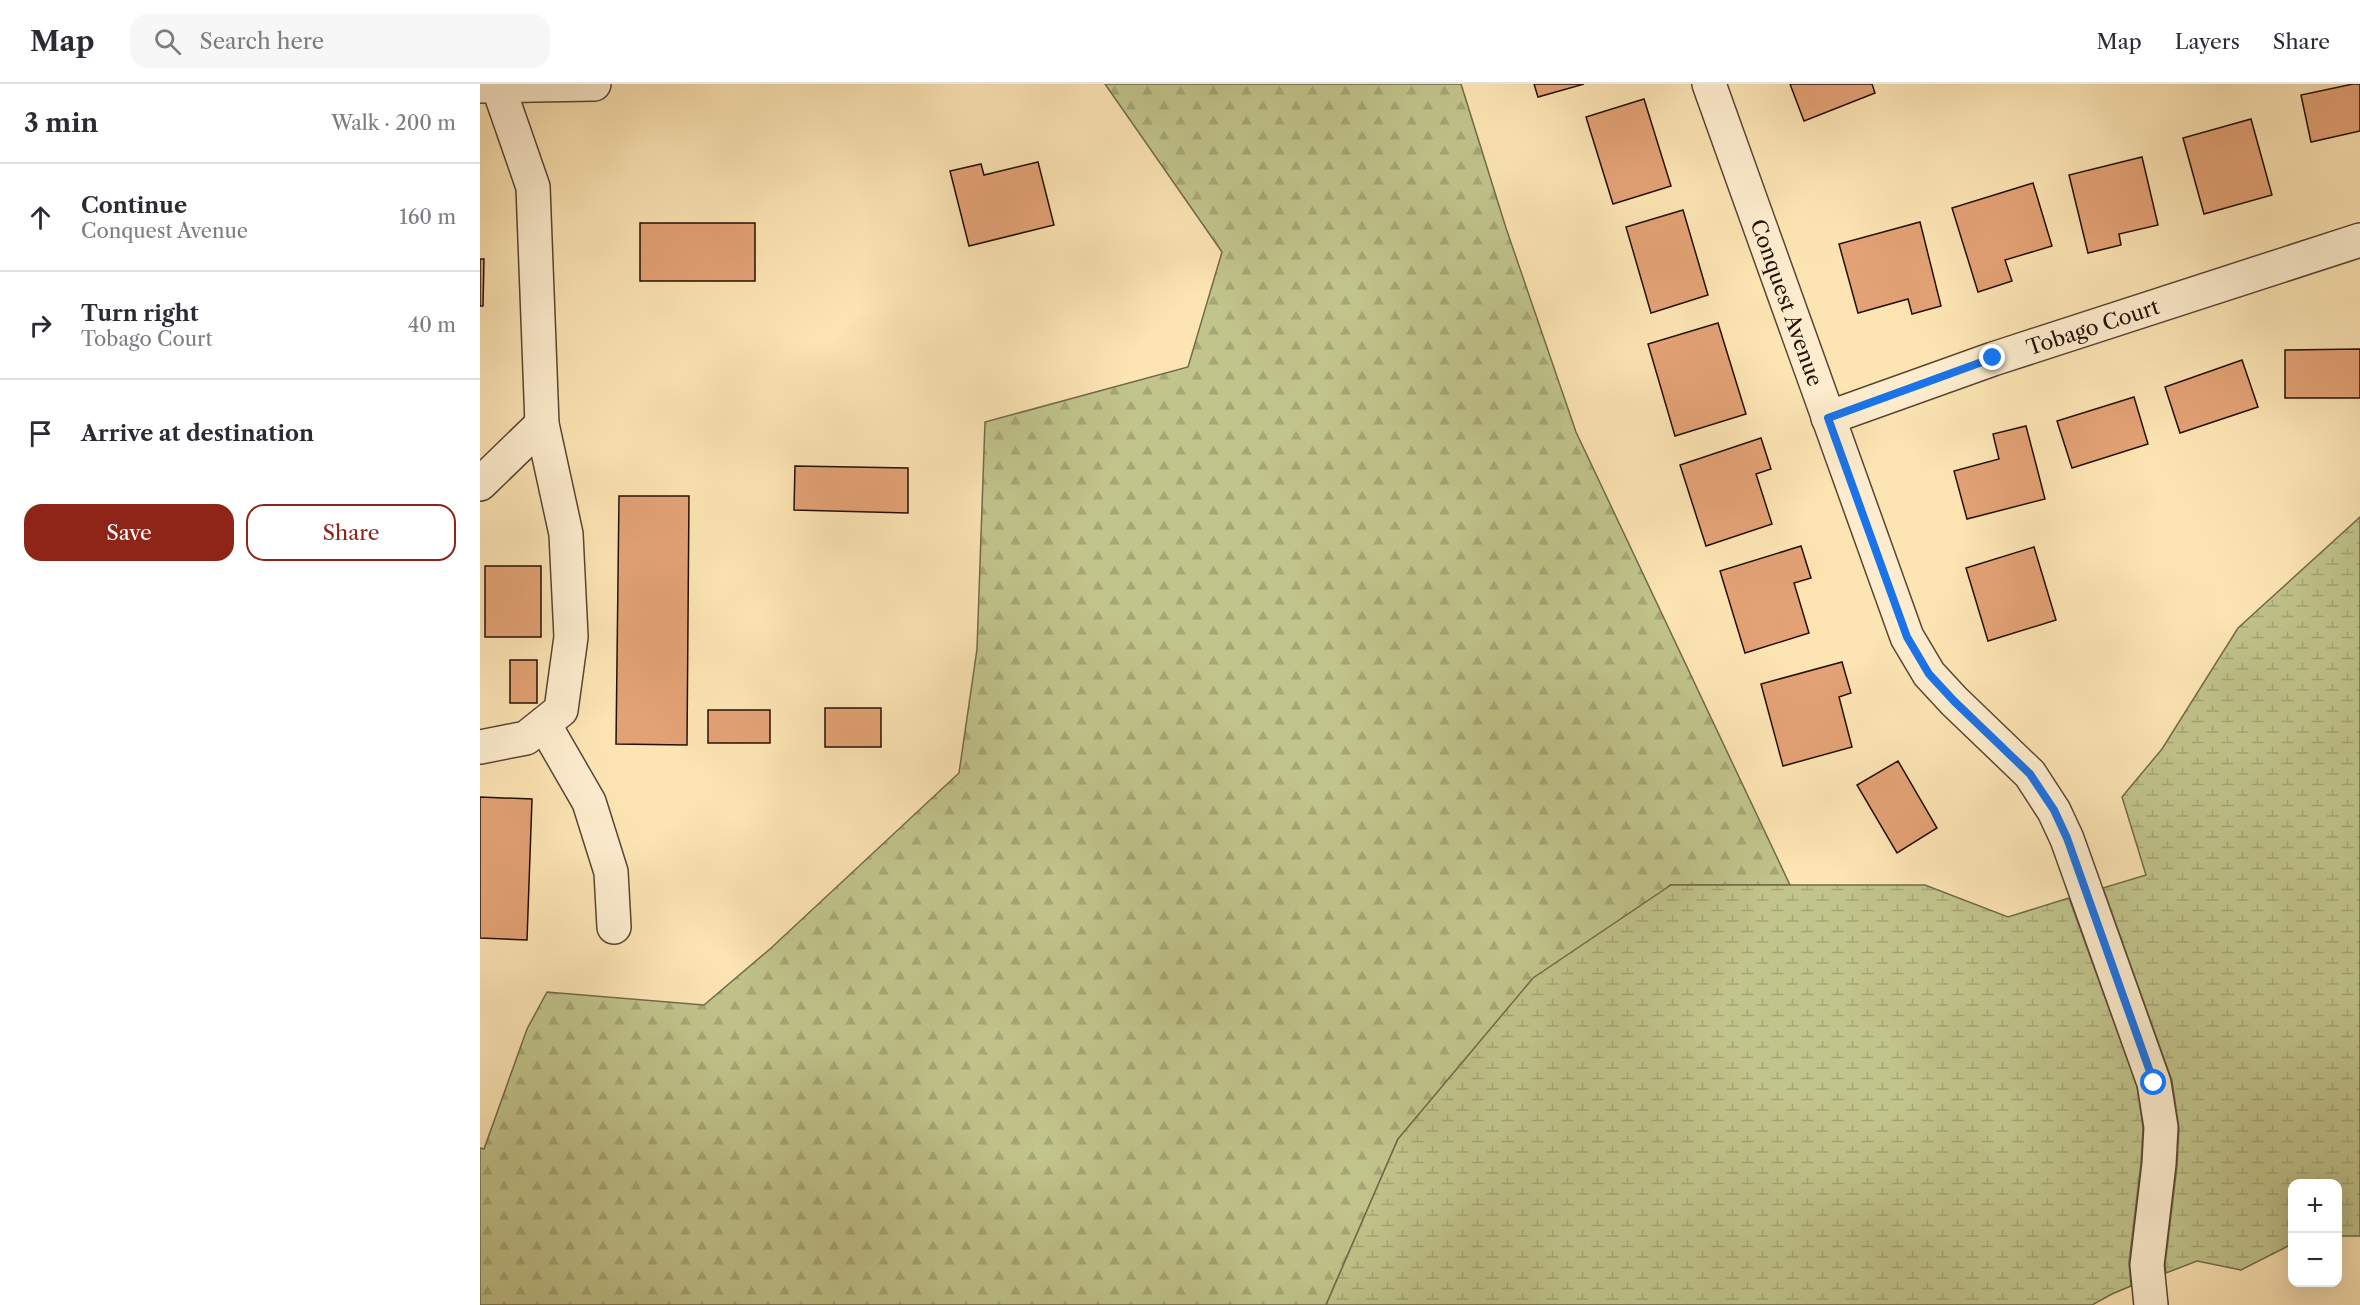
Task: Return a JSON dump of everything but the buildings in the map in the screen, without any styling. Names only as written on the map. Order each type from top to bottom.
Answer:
[{"type":"street","points":[[480,747],[526,738],[561,710],[571,637],[566,534],[542,424],[533,187],[485,86],[594,84]]},
{"type":"street","name":"Conquest Avenue","points":[[1709,84],[1907,637],[1929,674],[2030,774],[2054,810],[2067,838],[2154,1083],[2161,1127],[2147,1265],[2151,1305]]},
{"type":"street","name":"Tobago Court","points":[[1828,418],[1993,358],[2360,240]]},
{"type":"street","points":[[480,484],[542,424]]},
{"type":"street","points":[[544,724],[589,802],[612,872],[614,927]]},
{"type":"green space","points":[[1105,84],[1461,84],[1506,228],[1576,432],[1790,885],[1670,885],[1398,1139],[1326,1305],[480,1305],[480,1148],[484,1149],[527,1029],[547,992],[704,1005],[770,949],[959,773],[977,649],[985,422],[1188,367],[1222,252]]},
{"type":"green space","points":[[2360,517],[2360,1236],[2342,1236],[2342,1179],[2288,1179],[2288,1246],[2241,1270],[2197,1261],[2166,1273],[2179,1128],[2172,1081],[2103,888],[2146,875],[2122,797],[2162,749],[2238,628]]},
{"type":"green space","points":[[1671,885],[1925,885],[2008,917],[2069,898],[2137,1086],[2143,1128],[2129,1263],[2131,1286],[2092,1305],[1326,1305],[1398,1139],[1533,978]]},
{"type":"route","points":[[1993,358],[1828,418],[1907,637],[1929,674],[2030,774],[2054,810],[2067,838],[2154,1083]]}]
